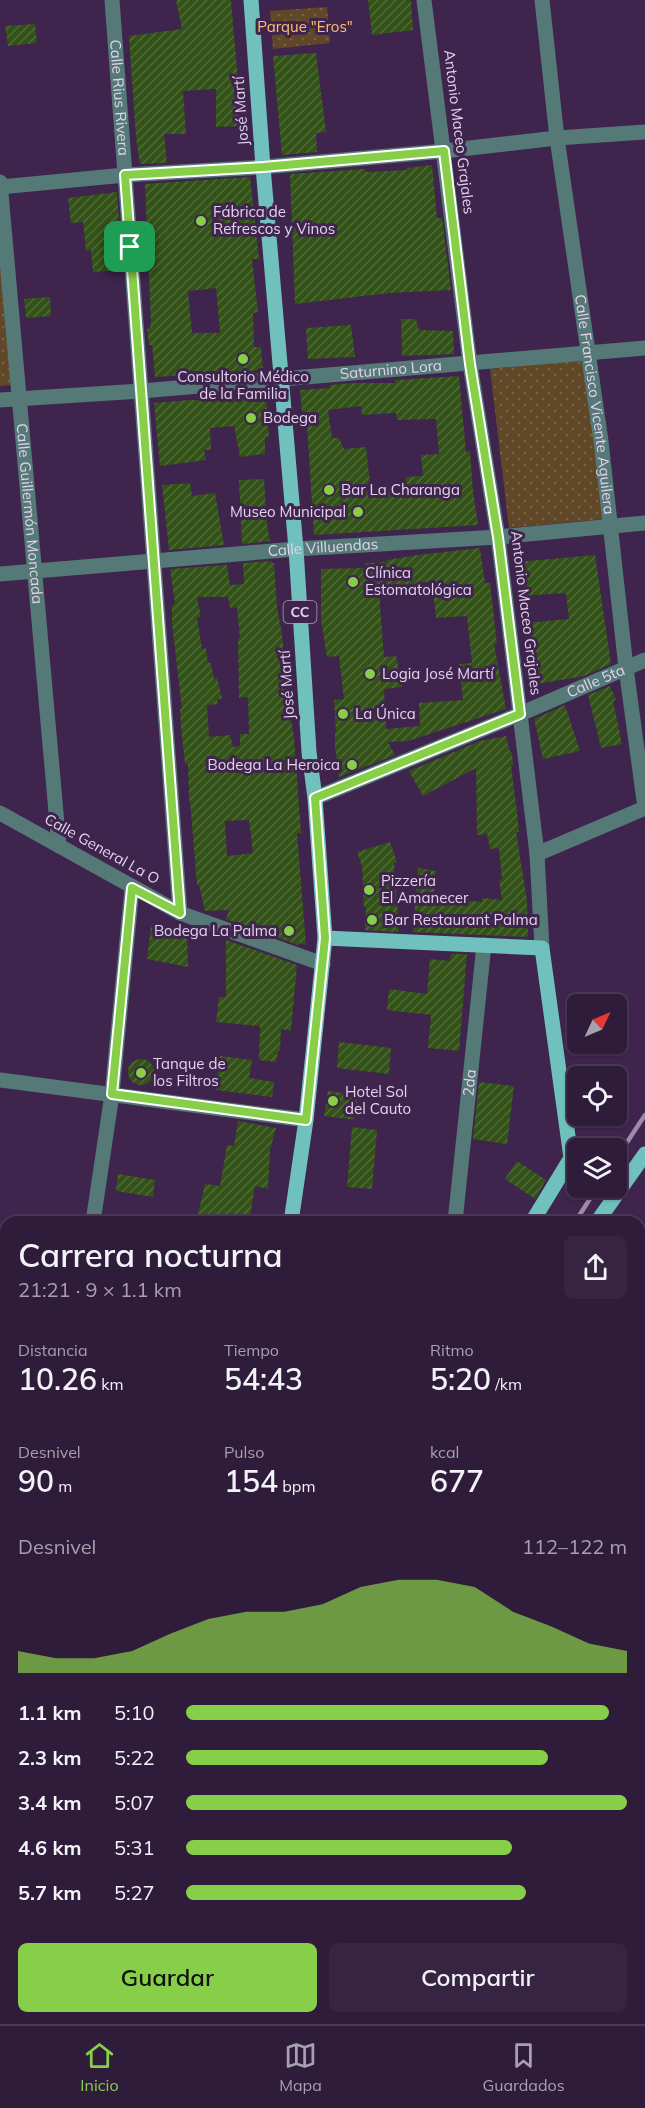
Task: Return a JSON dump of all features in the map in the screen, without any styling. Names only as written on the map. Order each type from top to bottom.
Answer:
[{"type":"main road","name":"José Martí","points":[[251,0],[325,938],[306,1120],[292,1216]]},
{"type":"main road","points":[[325,938],[542,948]]},
{"type":"main road","name":"Antonio Maceo Grajales","points":[[536,1216],[571,1158],[542,948]]},
{"type":"main road","points":[[601,1216],[645,1154]]},
{"type":"street","name":"Calle Rius Rivera","points":[[112,0],[180,913]]},
{"type":"street","name":"Antonio Maceo Grajales","points":[[424,0],[470,364],[498,537],[537,854],[542,948]]},
{"type":"street","name":"Calle Francisco Vicente Aguilera","points":[[542,0],[557,138],[612,526],[626,668],[645,808]]},
{"type":"street","points":[[0,187],[125,175],[263,167],[444,151],[557,138],[645,132]]},
{"type":"street","name":"Calle Guillermón Moncada","points":[[0,182],[59,846]]},
{"type":"street","name":"Saturnino Lora","points":[[0,400],[280,380],[645,348]]},
{"type":"street","name":"Calle Villuendas","points":[[0,574],[296,549],[498,537],[645,523]]},
{"type":"street","name":"Calle 5ta","points":[[315,798],[645,660]]},
{"type":"street","points":[[537,854],[645,808]]},
{"type":"street","name":"Calle General La O","points":[[0,813],[180,913],[322,964]]},
{"type":"street","points":[[94,1216],[112,1094],[132,888]]},
{"type":"street","name":"2da","points":[[456,1216],[484,945]]},
{"type":"street","points":[[0,1080],[306,1120]]},
{"type":"green space","name":"Parque \"Eros\"","points":[[327,7],[330,43],[273,49],[270,11]]},
{"type":"green space","points":[[0,241],[13,385],[0,386]]},
{"type":"green space","points":[[587,359],[605,519],[509,528],[490,369]]},
{"type":"building","points":[[176,0],[231,0],[242,126],[216,127],[216,89],[183,91],[186,134],[164,134],[167,163],[140,164],[129,36],[182,29]]},
{"type":"building","points":[[368,0],[411,0],[413,30],[372,35]]},
{"type":"building","points":[[35,24],[37,43],[8,46],[5,26]]},
{"type":"building","points":[[316,53],[326,132],[316,133],[317,152],[282,155],[273,56]]},
{"type":"building","points":[[432,165],[437,218],[442,218],[451,290],[389,293],[295,304],[290,174],[365,169],[365,172],[408,170],[407,168]]},
{"type":"building","points":[[250,177],[259,259],[252,259],[258,312],[253,313],[254,347],[261,347],[263,370],[155,377],[152,345],[149,345],[147,329],[151,325],[145,184]],"holes":[[[216,288],[220,333],[192,333],[188,291]]]},
{"type":"building","points":[[117,192],[122,270],[93,272],[91,250],[86,251],[83,222],[71,223],[68,198]]},
{"type":"building","points":[[50,297],[51,316],[26,318],[24,299]]},
{"type":"building","points":[[401,319],[416,319],[419,330],[453,331],[454,354],[402,356]]},
{"type":"building","points":[[351,325],[355,357],[308,359],[306,328]]},
{"type":"building","points":[[459,376],[466,452],[470,451],[478,525],[314,535],[307,424],[303,425],[300,390],[330,388],[330,385],[355,383],[395,383],[395,380]],"holes":[[[361,406],[362,415],[396,413],[397,420],[436,419],[439,454],[421,455],[423,476],[406,477],[407,491],[371,492],[366,447],[344,449],[339,438],[332,438],[328,410]]]},
{"type":"building","points":[[266,396],[269,437],[265,437],[265,454],[240,457],[234,426],[210,428],[211,450],[204,450],[206,460],[160,466],[154,403],[189,400],[233,401],[233,399]]},
{"type":"building","points":[[264,479],[270,541],[242,544],[239,480]]},
{"type":"building","points":[[190,483],[192,496],[215,493],[224,545],[169,550],[162,485]]},
{"type":"building","points":[[480,548],[485,583],[490,583],[497,644],[494,644],[506,709],[408,741],[388,742],[395,755],[339,777],[335,748],[334,700],[344,699],[339,656],[327,657],[321,620],[321,569],[365,568],[365,563],[387,562],[387,560]],"holes":[[[432,581],[436,618],[467,616],[472,663],[459,664],[463,700],[419,703],[420,726],[386,729],[384,689],[402,687],[396,656],[384,657],[379,592]]]},
{"type":"building","points":[[595,555],[611,664],[584,676],[531,685],[525,623],[569,619],[566,593],[520,596],[516,562]]},
{"type":"building","points":[[272,561],[274,563],[277,607],[294,737],[301,833],[297,833],[306,945],[298,943],[298,945],[226,919],[229,910],[205,911],[199,885],[197,885],[188,764],[185,764],[180,709],[182,709],[172,623],[172,605],[175,604],[170,569],[227,565],[230,585],[244,584],[243,563]],"holes":[[[197,597],[228,597],[230,608],[237,607],[240,639],[238,639],[239,698],[248,697],[249,734],[240,734],[240,746],[233,747],[230,735],[209,737],[207,705],[218,704],[217,699],[222,699],[217,678],[214,679],[211,663],[208,663],[206,648],[202,649],[197,618],[201,617]],[[249,820],[253,853],[227,856],[225,821]]]},
{"type":"building","points":[[610,686],[616,700],[613,701],[622,744],[601,748],[588,695]]},
{"type":"building","points":[[565,705],[580,751],[543,759],[534,719]]},
{"type":"building","points":[[506,736],[510,752],[512,752],[513,765],[511,765],[519,832],[516,832],[527,901],[528,937],[413,932],[418,868],[436,871],[434,896],[448,899],[482,902],[482,898],[502,900],[499,881],[502,880],[499,848],[490,849],[487,834],[477,835],[476,768],[423,796],[409,771],[480,741]]},
{"type":"building","points":[[390,842],[397,862],[394,863],[399,932],[365,930],[366,907],[364,907],[362,866],[357,852]]},
{"type":"building","points":[[151,927],[187,935],[188,967],[147,959]]},
{"type":"building","points":[[226,940],[297,965],[291,1031],[281,1029],[280,1051],[278,1051],[276,1062],[259,1060],[260,1026],[216,1022],[219,997],[226,997]]},
{"type":"building","points":[[451,954],[467,954],[459,1051],[428,1048],[431,1015],[387,1010],[389,989],[427,994],[430,959],[450,961]]},
{"type":"building","points":[[339,1042],[391,1048],[389,1074],[337,1068]]},
{"type":"building","points":[[220,1056],[252,1060],[249,1078],[274,1082],[272,1097],[216,1090]]},
{"type":"building","name":"Tanque de los Filtros","points":[[141,1059],[150,1063],[154,1072],[150,1081],[141,1085],[132,1081],[128,1072],[132,1063]]},
{"type":"building","points":[[479,1082],[514,1086],[507,1144],[473,1139]]},
{"type":"building","points":[[328,1091],[358,1095],[354,1120],[324,1116]]},
{"type":"building","points":[[238,1121],[276,1128],[270,1150],[268,1189],[255,1186],[250,1216],[197,1216],[205,1184],[220,1186],[227,1145],[234,1146]]},
{"type":"building","points":[[352,1127],[377,1130],[372,1189],[347,1187]]},
{"type":"building","points":[[517,1161],[546,1180],[535,1199],[505,1179]]},
{"type":"building","points":[[118,1174],[155,1180],[153,1197],[116,1191]]},
{"type":"railway","points":[[627,1142],[645,1115]]},
{"type":"railway","points":[[579,1216],[591,1198]]},
{"type":"place","name":"Fábrica de Refrescos y Vinos","points":[[201,221]]},
{"type":"place","name":"Consultorio Médico de la Familia","points":[[243,359]]},
{"type":"place","name":"Bodega","points":[[251,418]]},
{"type":"place","name":"Bar La Charanga","points":[[329,490]]},
{"type":"place","name":"Museo Municipal","points":[[358,512]]},
{"type":"place","name":"Clínica Estomatológica","points":[[353,582]]},
{"type":"place","name":"Logia José Martí","points":[[370,674]]},
{"type":"place","name":"La Única","points":[[343,714]]},
{"type":"place","name":"Bodega La Heroica","points":[[352,765]]},
{"type":"place","name":"Pizzería El Amanecer","points":[[369,890]]},
{"type":"place","name":"Bar Restaurant Palma","points":[[372,920]]},
{"type":"place","name":"Bodega La Palma","points":[[289,931]]},
{"type":"place","name":"Tanque de los Filtros","points":[[141,1073]]},
{"type":"place","name":"Hotel Sol del Cauto","points":[[333,1101]]},
{"type":"route","points":[[444,151],[470,364],[498,537],[520,714],[315,798],[325,938],[306,1120],[112,1094],[132,888],[180,913],[130,247],[125,175],[263,167],[444,151]]}]
